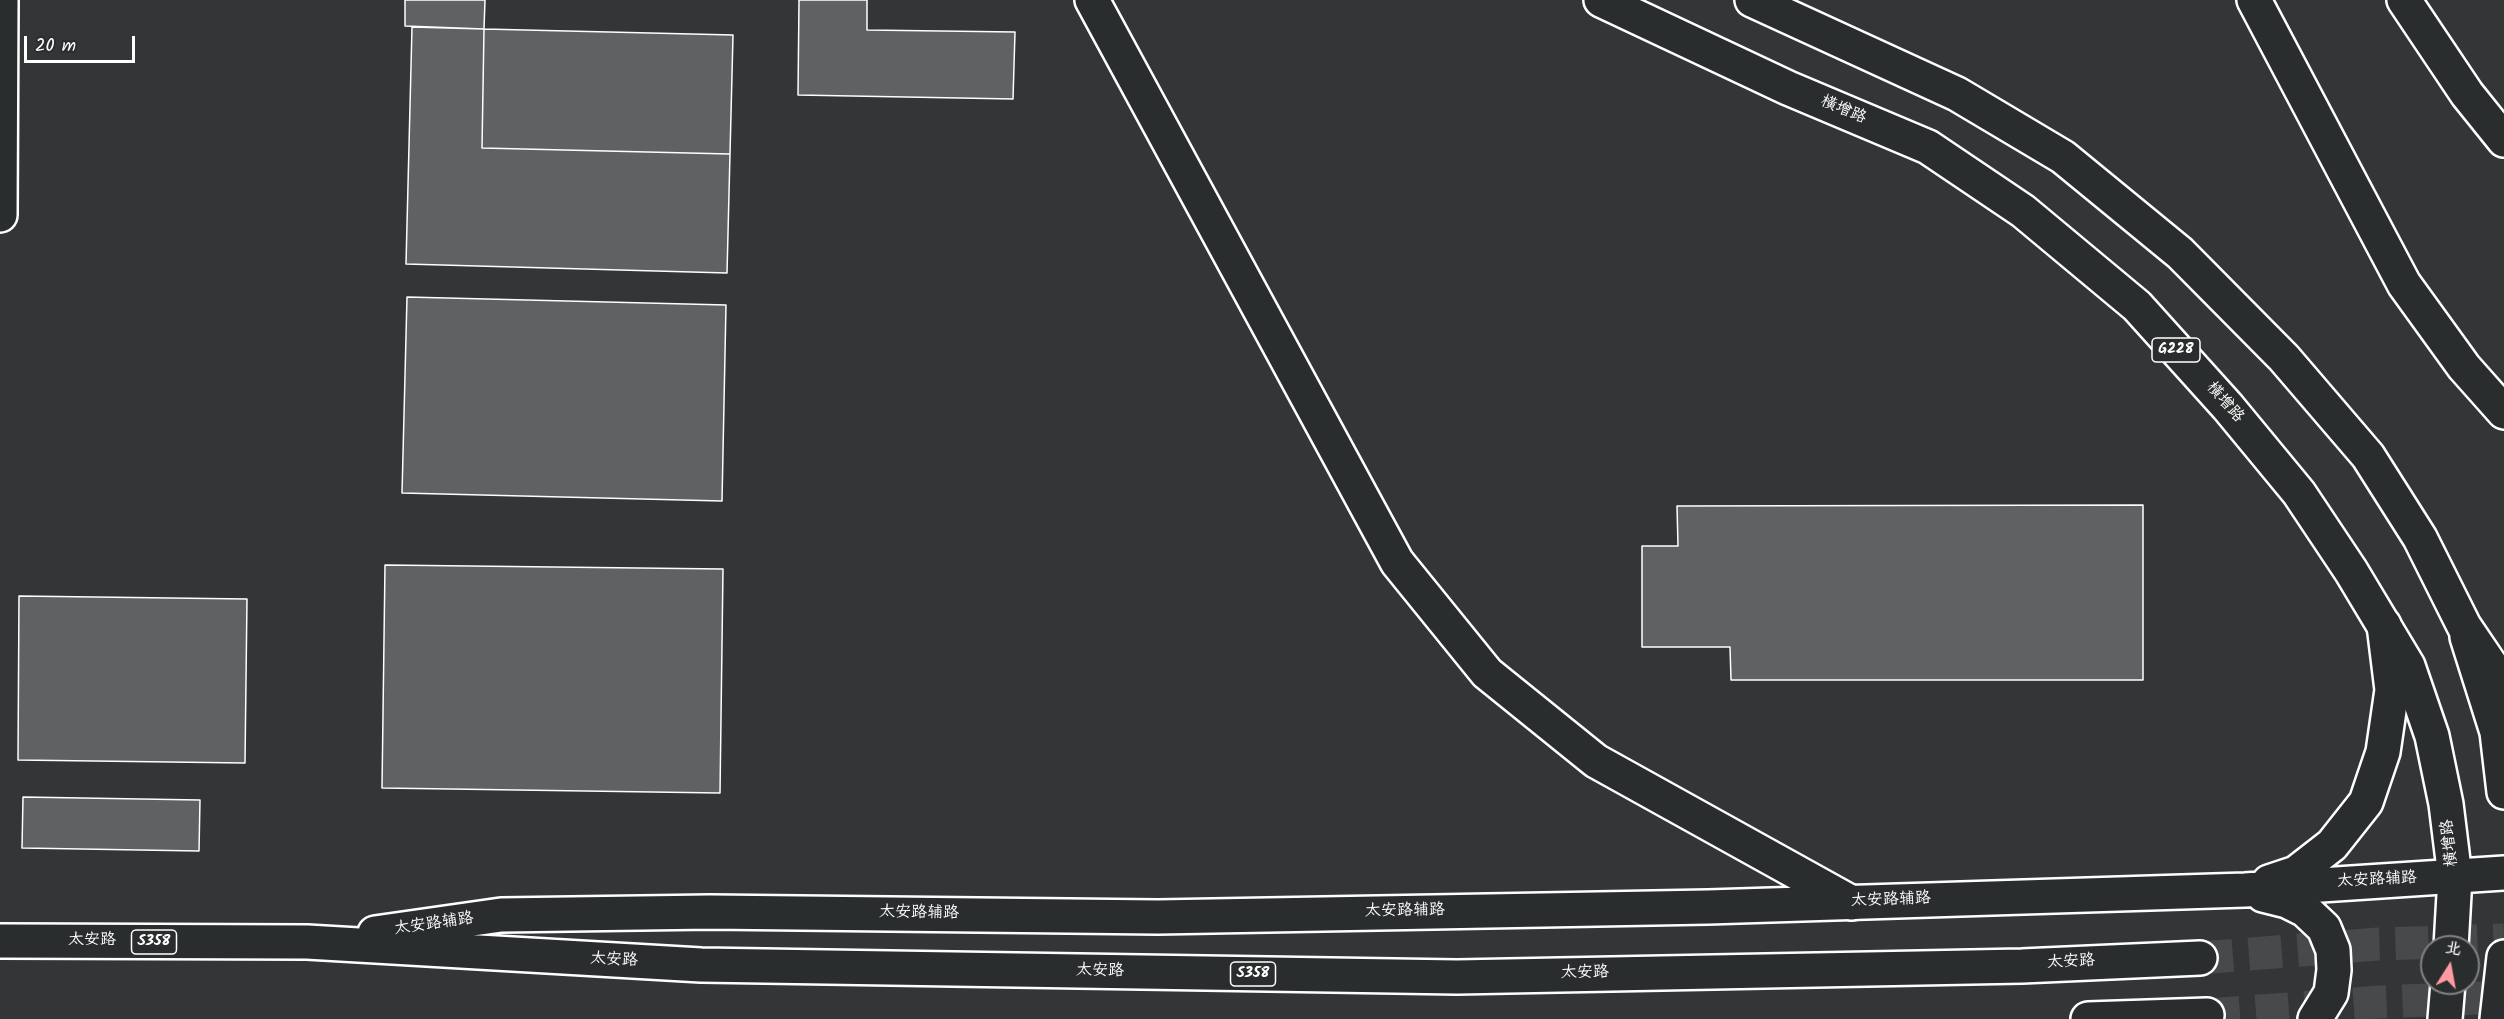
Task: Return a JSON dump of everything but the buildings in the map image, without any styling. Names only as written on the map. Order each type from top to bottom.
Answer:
[{"type":"main road","points":[[0,215],[1,0]]},
{"type":"main road","points":[[1092,0],[1397,562],[1487,673],[1596,761],[1852,903]]},
{"type":"main road","name":"横增路","points":[[1601,0],[1788,88],[1928,147],[2023,211],[2137,306],[2228,407],[2299,493],[2408,666],[2432,736],[2446,804],[2455,877],[2452,935]]},
{"type":"main road","points":[[1752,0],[1957,94],[1986,111],[2063,157],[2180,252],[2284,358],[2367,456],[2420,538],[2464,626],[2504,685]]},
{"type":"main road","points":[[2254,0],[2404,284],[2464,368],[2504,412]]},
{"type":"main road","points":[[2404,0],[2467,94],[2504,140]]},
{"type":"main road","points":[[2245,890],[2296,873],[2332,845],[2366,802],[2383,752],[2392,690],[2384,625]]},
{"type":"main road","points":[[2464,626],[2497,732],[2504,792]]},
{"type":"main road","name":"太安路辅路","points":[[308,942],[501,915],[710,912],[1158,916],[1852,903],[2245,890],[2504,873]]},
{"type":"main road","points":[[2245,890],[2287,901],[2305,910],[2324,928],[2333,950],[2334,970],[2331,993],[2315,1019]]},
{"type":"main road","name":"太安路","points":[[0,941],[308,942],[701,965],[1456,977],[2022,966],[2199,958]]},
{"type":"main road","points":[[2497,1019],[2504,957]]},
{"type":"main road","points":[[2445,1019],[2447,995]]},
{"type":"main road","points":[[2088,1019],[2207,1015]]},
{"type":"tunnel","points":[[2200,958],[2378,944],[2504,940]]},
{"type":"tunnel","points":[[2207,1015],[2380,1002],[2504,997]]}]
